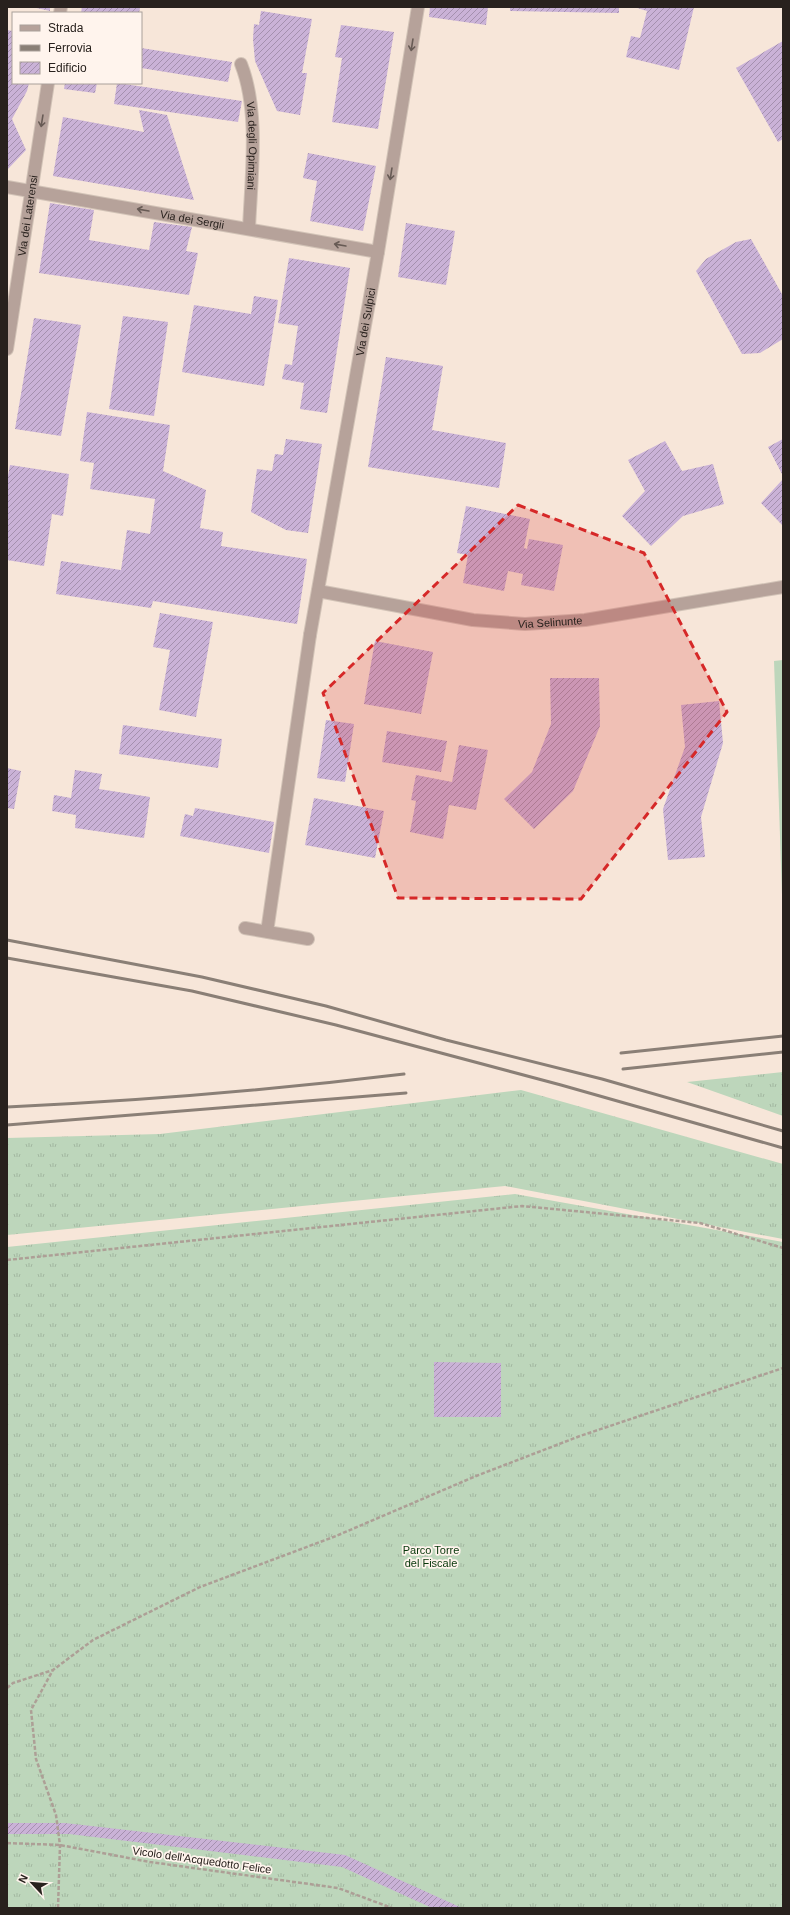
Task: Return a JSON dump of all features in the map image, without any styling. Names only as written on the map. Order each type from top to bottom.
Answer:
[{"type":"street","name":"Via dei Sulpici","points":[[267,932],[310,635],[378,252],[418,7]]},
{"type":"street","name":"Via degli Opimiani","points":[[241,64],[248,85],[252,114],[249,229]]},
{"type":"street","name":"Via dei Laterensi","points":[[7,348],[48,84]]},
{"type":"street","name":"Via dei Sergii","points":[[7,187],[378,252]]},
{"type":"street","name":"Via Selinunte","points":[[318,591],[473,620],[525,624],[585,620],[783,588]]},
{"type":"street","points":[[245,928],[308,939]]},
{"type":"path","points":[[7,1260],[522,1206],[700,1223],[783,1248]]},
{"type":"path","points":[[7,1688],[13,1683],[54,1670],[93,1640],[200,1587],[336,1536],[476,1476],[580,1436],[783,1368]]},
{"type":"path","points":[[54,1670],[31,1710],[36,1759],[56,1815],[60,1845],[58,1908]]},
{"type":"path","name":"Vicolo dell'Acquedotto Felice","points":[[7,1843],[60,1845],[150,1862],[338,1888],[392,1908]]},
{"type":"highlighted area","points":[[518,505],[644,553],[727,712],[581,899],[398,898],[323,693]]},
{"type":"green space","points":[[783,660],[783,924],[774,661]]},
{"type":"green space","points":[[783,1072],[783,1116],[687,1082]]},
{"type":"green space","points":[[521,1090],[783,1164],[783,1239],[505,1186],[7,1235],[7,1138],[160,1134]]},
{"type":"green space","name":"Parco Torre del Fiscale","points":[[515,1194],[783,1242],[783,1908],[7,1908],[7,1247]]},
{"type":"building","points":[[32,7],[50,7],[50,11]]},
{"type":"building","points":[[82,7],[140,8],[139,12],[81,12]]},
{"type":"building","points":[[430,7],[488,7],[486,25],[429,17]]},
{"type":"building","points":[[510,7],[619,7],[619,13],[510,11]]},
{"type":"building","points":[[634,7],[694,7],[679,70],[626,57],[631,36],[640,38],[647,11]]},
{"type":"building","points":[[261,11],[312,19],[302,73],[307,73],[300,115],[277,111],[255,61],[253,39],[254,24],[259,25]]},
{"type":"building","points":[[341,25],[394,32],[378,129],[332,122],[342,58],[335,57]]},
{"type":"building","points":[[7,30],[12,31],[12,84],[29,84],[27,91],[12,119],[26,150],[7,170]]},
{"type":"building","points":[[783,41],[783,139],[778,142],[736,68]]},
{"type":"building","points":[[142,48],[232,62],[228,82],[142,68]]},
{"type":"building","points":[[65,84],[97,84],[95,93],[64,89]]},
{"type":"building","points":[[117,84],[242,101],[238,122],[114,104]]},
{"type":"building","points":[[139,110],[167,115],[194,200],[53,176],[63,117],[144,132]]},
{"type":"building","points":[[308,153],[376,166],[363,231],[310,221],[317,181],[303,178]]},
{"type":"building","points":[[50,203],[94,210],[89,240],[149,250],[154,222],[192,227],[186,251],[198,253],[189,295],[39,273]]},
{"type":"building","points":[[406,223],[455,231],[446,285],[398,277]]},
{"type":"building","points":[[751,239],[783,296],[783,339],[760,353],[742,354],[696,271],[706,259],[736,242]]},
{"type":"building","points":[[289,258],[350,268],[327,413],[300,409],[304,383],[282,379],[285,364],[292,365],[298,326],[278,323]]},
{"type":"building","points":[[254,296],[278,300],[264,386],[182,372],[194,305],[251,314]]},
{"type":"building","points":[[123,316],[168,322],[154,416],[109,409]]},
{"type":"building","points":[[34,318],[81,325],[61,436],[15,429]]},
{"type":"building","points":[[386,357],[443,366],[432,430],[506,443],[499,488],[368,467]]},
{"type":"building","points":[[87,412],[170,425],[163,471],[206,490],[200,528],[223,532],[221,546],[307,559],[297,624],[153,601],[151,608],[56,594],[61,561],[121,570],[127,530],[150,534],[155,499],[90,489],[94,463],[80,461]]},
{"type":"building","points":[[286,439],[322,444],[308,533],[286,530],[251,512],[257,469],[272,471],[275,454],[283,455]]},
{"type":"building","points":[[783,439],[783,476],[768,447]]},
{"type":"building","points":[[665,441],[682,471],[713,464],[724,504],[683,516],[651,546],[622,516],[645,491],[628,460]]},
{"type":"building","points":[[10,465],[69,474],[63,516],[52,514],[44,566],[7,560],[7,481]]},
{"type":"building","points":[[783,479],[783,526],[761,503]]},
{"type":"building","points":[[466,506],[530,519],[524,548],[527,549],[529,539],[563,545],[554,591],[521,585],[523,574],[508,571],[504,591],[463,583],[468,555],[457,553]]},
{"type":"building","points":[[160,613],[213,622],[196,717],[159,710],[170,650],[153,647]]},
{"type":"building","points":[[375,641],[433,652],[421,714],[364,704]]},
{"type":"building","points":[[550,678],[599,678],[600,726],[573,791],[534,829],[504,799],[532,772],[551,724]]},
{"type":"building","points":[[719,701],[723,743],[701,817],[705,857],[668,860],[663,809],[685,747],[681,705]]},
{"type":"building","points":[[326,720],[354,724],[345,782],[317,778]]},
{"type":"building","points":[[123,725],[222,739],[218,768],[119,754]]},
{"type":"building","points":[[387,731],[447,741],[441,772],[382,762]]},
{"type":"building","points":[[459,745],[488,750],[476,810],[449,805],[443,839],[410,832],[416,801],[411,800],[416,775],[452,782]]},
{"type":"building","points":[[7,768],[21,771],[14,809],[7,808]]},
{"type":"building","points":[[75,770],[102,774],[99,789],[150,797],[144,838],[75,828],[76,815],[52,811],[54,795],[71,798]]},
{"type":"building","points":[[314,798],[384,811],[375,858],[305,845]]},
{"type":"building","points":[[195,808],[274,822],[269,853],[180,836],[185,814],[193,816]]},
{"type":"building","points":[[434,1362],[501,1363],[501,1417],[434,1417]]},
{"type":"building","points":[[7,1823],[65,1823],[345,1855],[462,1908],[432,1908],[342,1867],[69,1834],[7,1834]]},
{"type":"railway","points":[[7,940],[202,977],[326,1006],[446,1040],[602,1079],[783,1131]]},
{"type":"railway","points":[[7,958],[192,991],[336,1025],[561,1085],[783,1148]]},
{"type":"railway","points":[[621,1053],[783,1036]]},
{"type":"railway","points":[[623,1069],[783,1052]]},
{"type":"railway","points":[[7,1107],[107,1102],[206,1094],[404,1074]]},
{"type":"railway","points":[[7,1125],[406,1093]]}]
